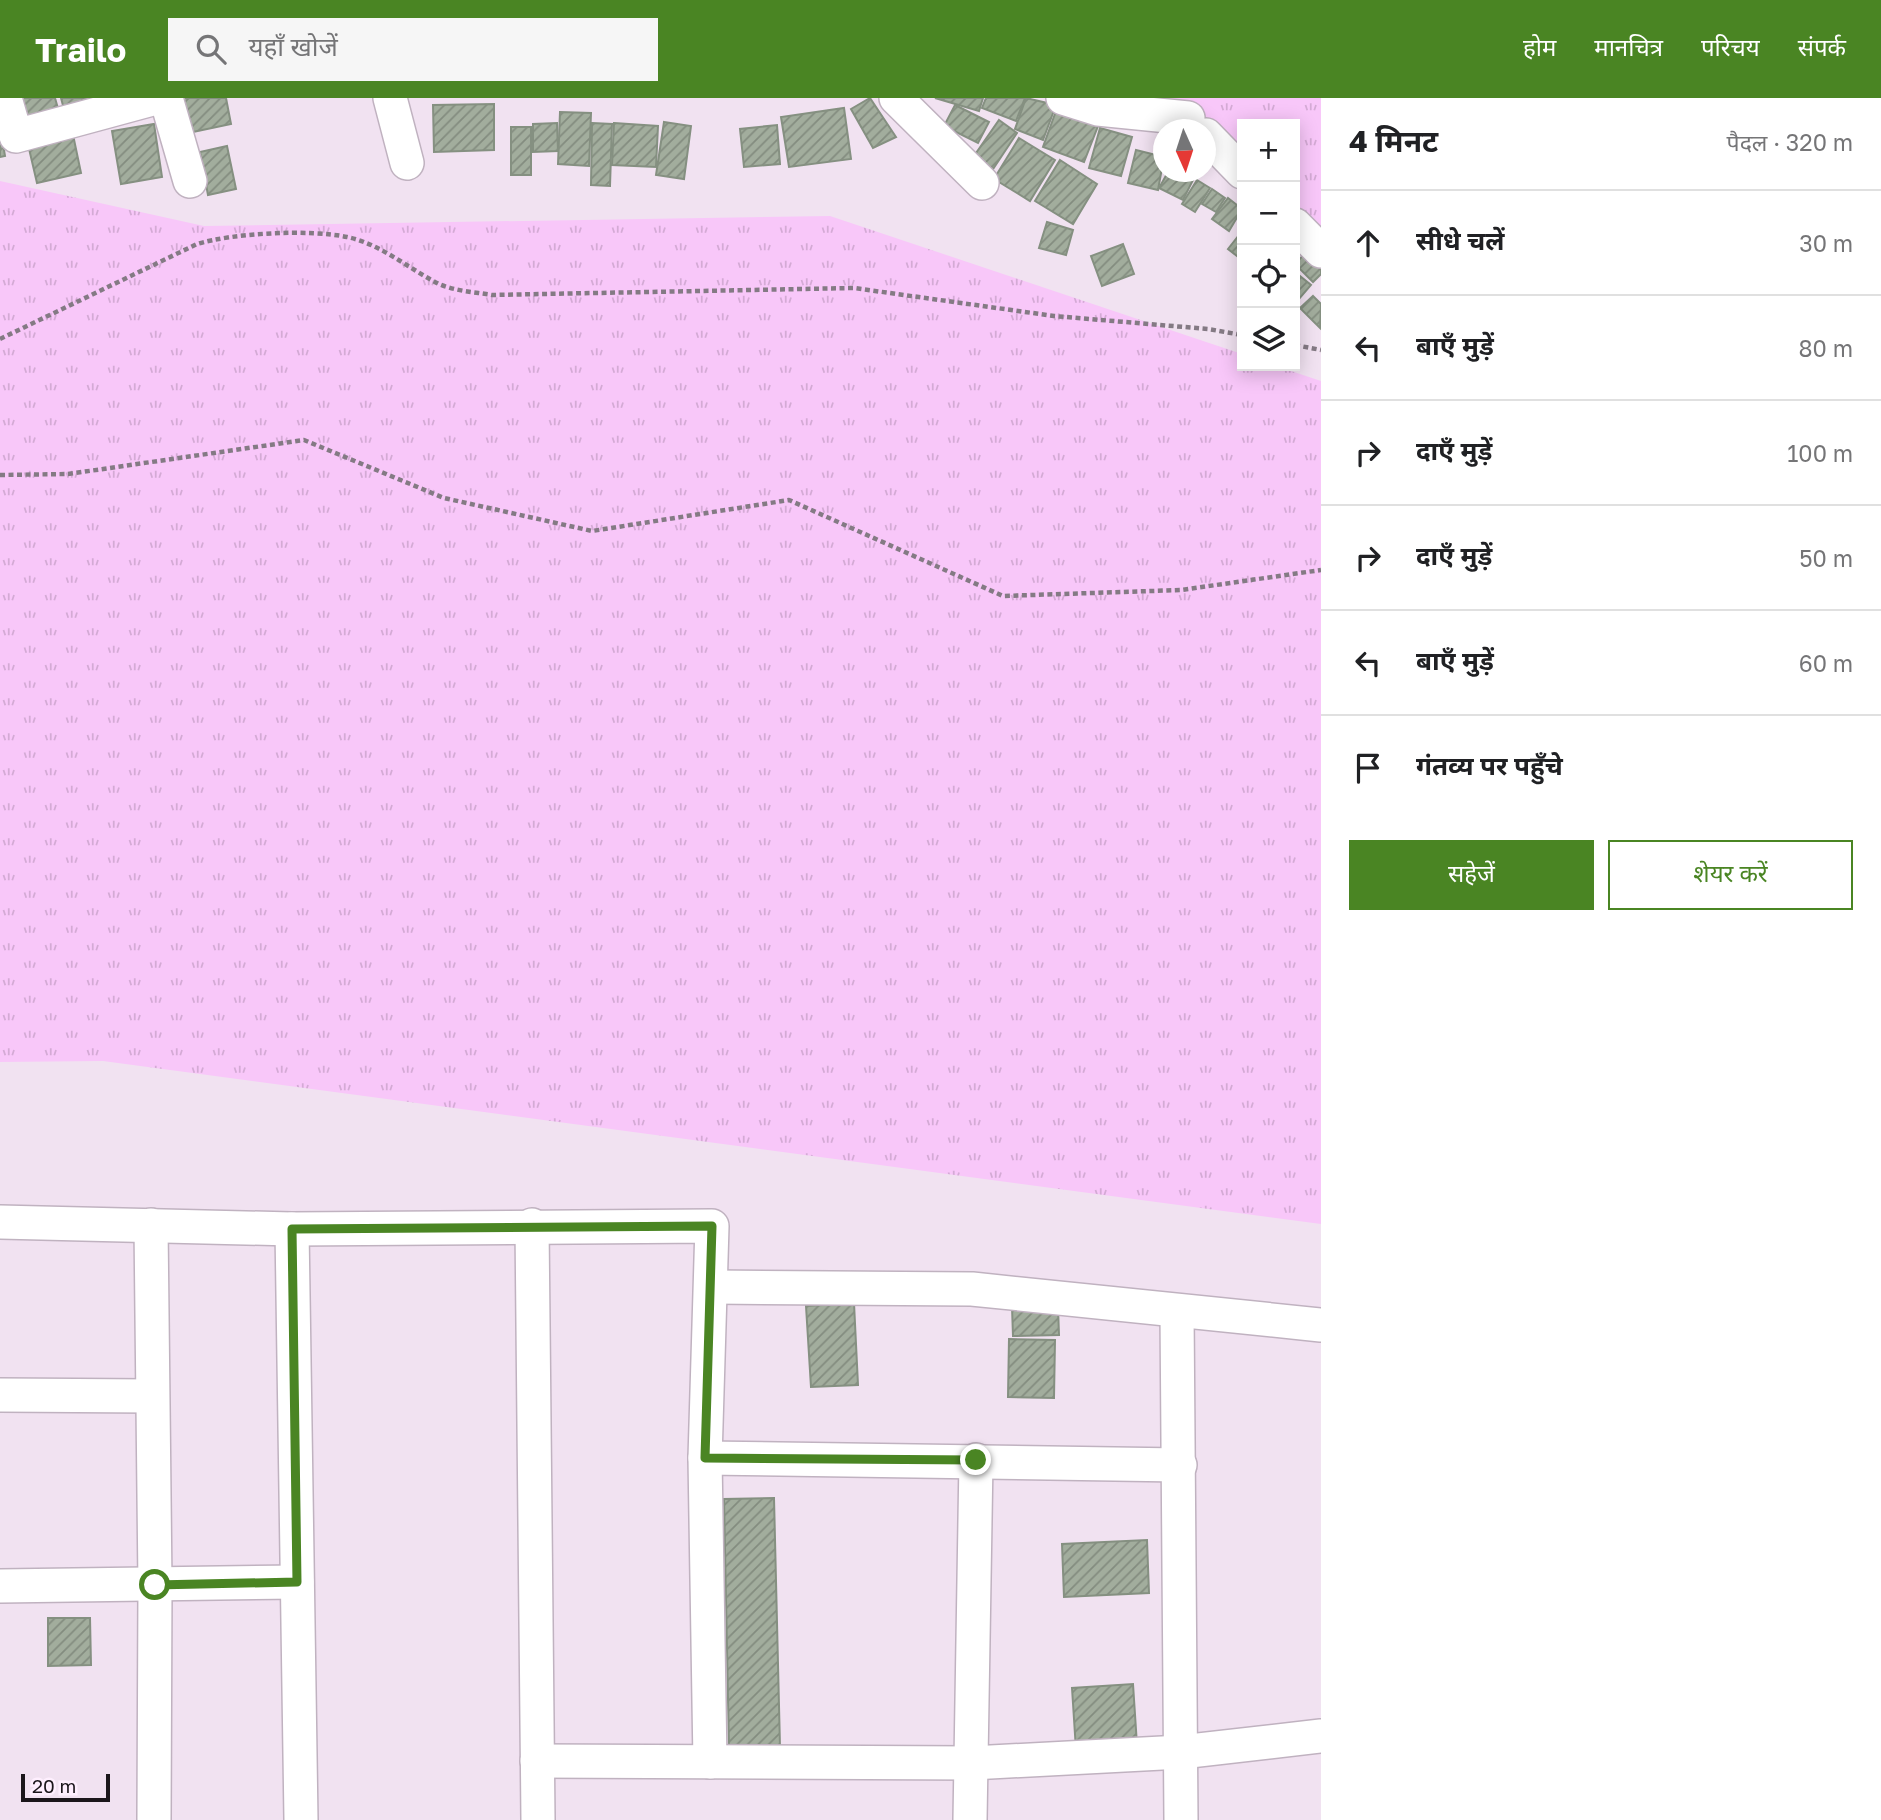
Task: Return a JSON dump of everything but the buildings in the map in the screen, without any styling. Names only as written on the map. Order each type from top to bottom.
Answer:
[{"type":"street","points":[[5,98],[16,136],[156,98]]},
{"type":"street","points":[[166,98],[190,181]]},
{"type":"street","points":[[390,98],[407,163]]},
{"type":"street","points":[[896,98],[982,183]]},
{"type":"street","points":[[1063,98],[1098,109],[1183,119]]},
{"type":"street","points":[[1216,145],[1237,167]]},
{"type":"street","points":[[1300,230],[1321,251]]},
{"type":"street","points":[[0,1222],[292,1229],[532,1225],[712,1226],[713,1287],[705,1458],[710,1762]]},
{"type":"street","points":[[151,1225],[155,1585],[154,1820]]},
{"type":"street","points":[[532,1225],[538,1820]]},
{"type":"street","points":[[292,1229],[301,1820]]},
{"type":"street","points":[[713,1287],[972,1289],[1321,1325]]},
{"type":"street","points":[[1177,1312],[1181,1820]]},
{"type":"street","points":[[0,1395],[151,1396]]},
{"type":"street","points":[[705,1458],[1180,1465]]},
{"type":"street","points":[[970,1820],[976,1460]]},
{"type":"street","points":[[0,1586],[297,1582]]},
{"type":"street","points":[[537,1761],[972,1763],[1181,1752],[1321,1736]]},
{"type":"path","points":[[0,339],[197,244],[220,236],[270,234],[348,237],[378,249],[441,285],[492,295],[854,288],[1054,316],[1208,329],[1237,334]]},
{"type":"path","points":[[1300,346],[1321,350]]},
{"type":"path","points":[[0,475],[68,474],[304,440],[444,498],[592,531],[789,500],[1003,596],[1181,590],[1321,570]]},
{"type":"green space","points":[[1148,98],[1321,98],[1321,272],[1300,251],[1300,119],[1237,119],[1237,188],[1216,166],[1216,119],[1186,119]]},
{"type":"green space","points":[[0,181],[204,226],[830,216],[1237,352],[1237,371],[1291,371],[1321,381],[1321,1224],[103,1061],[0,1062]]},
{"type":"route","points":[[155,1585],[297,1582],[292,1229],[532,1225],[712,1226],[713,1287],[705,1458],[976,1460]]}]
